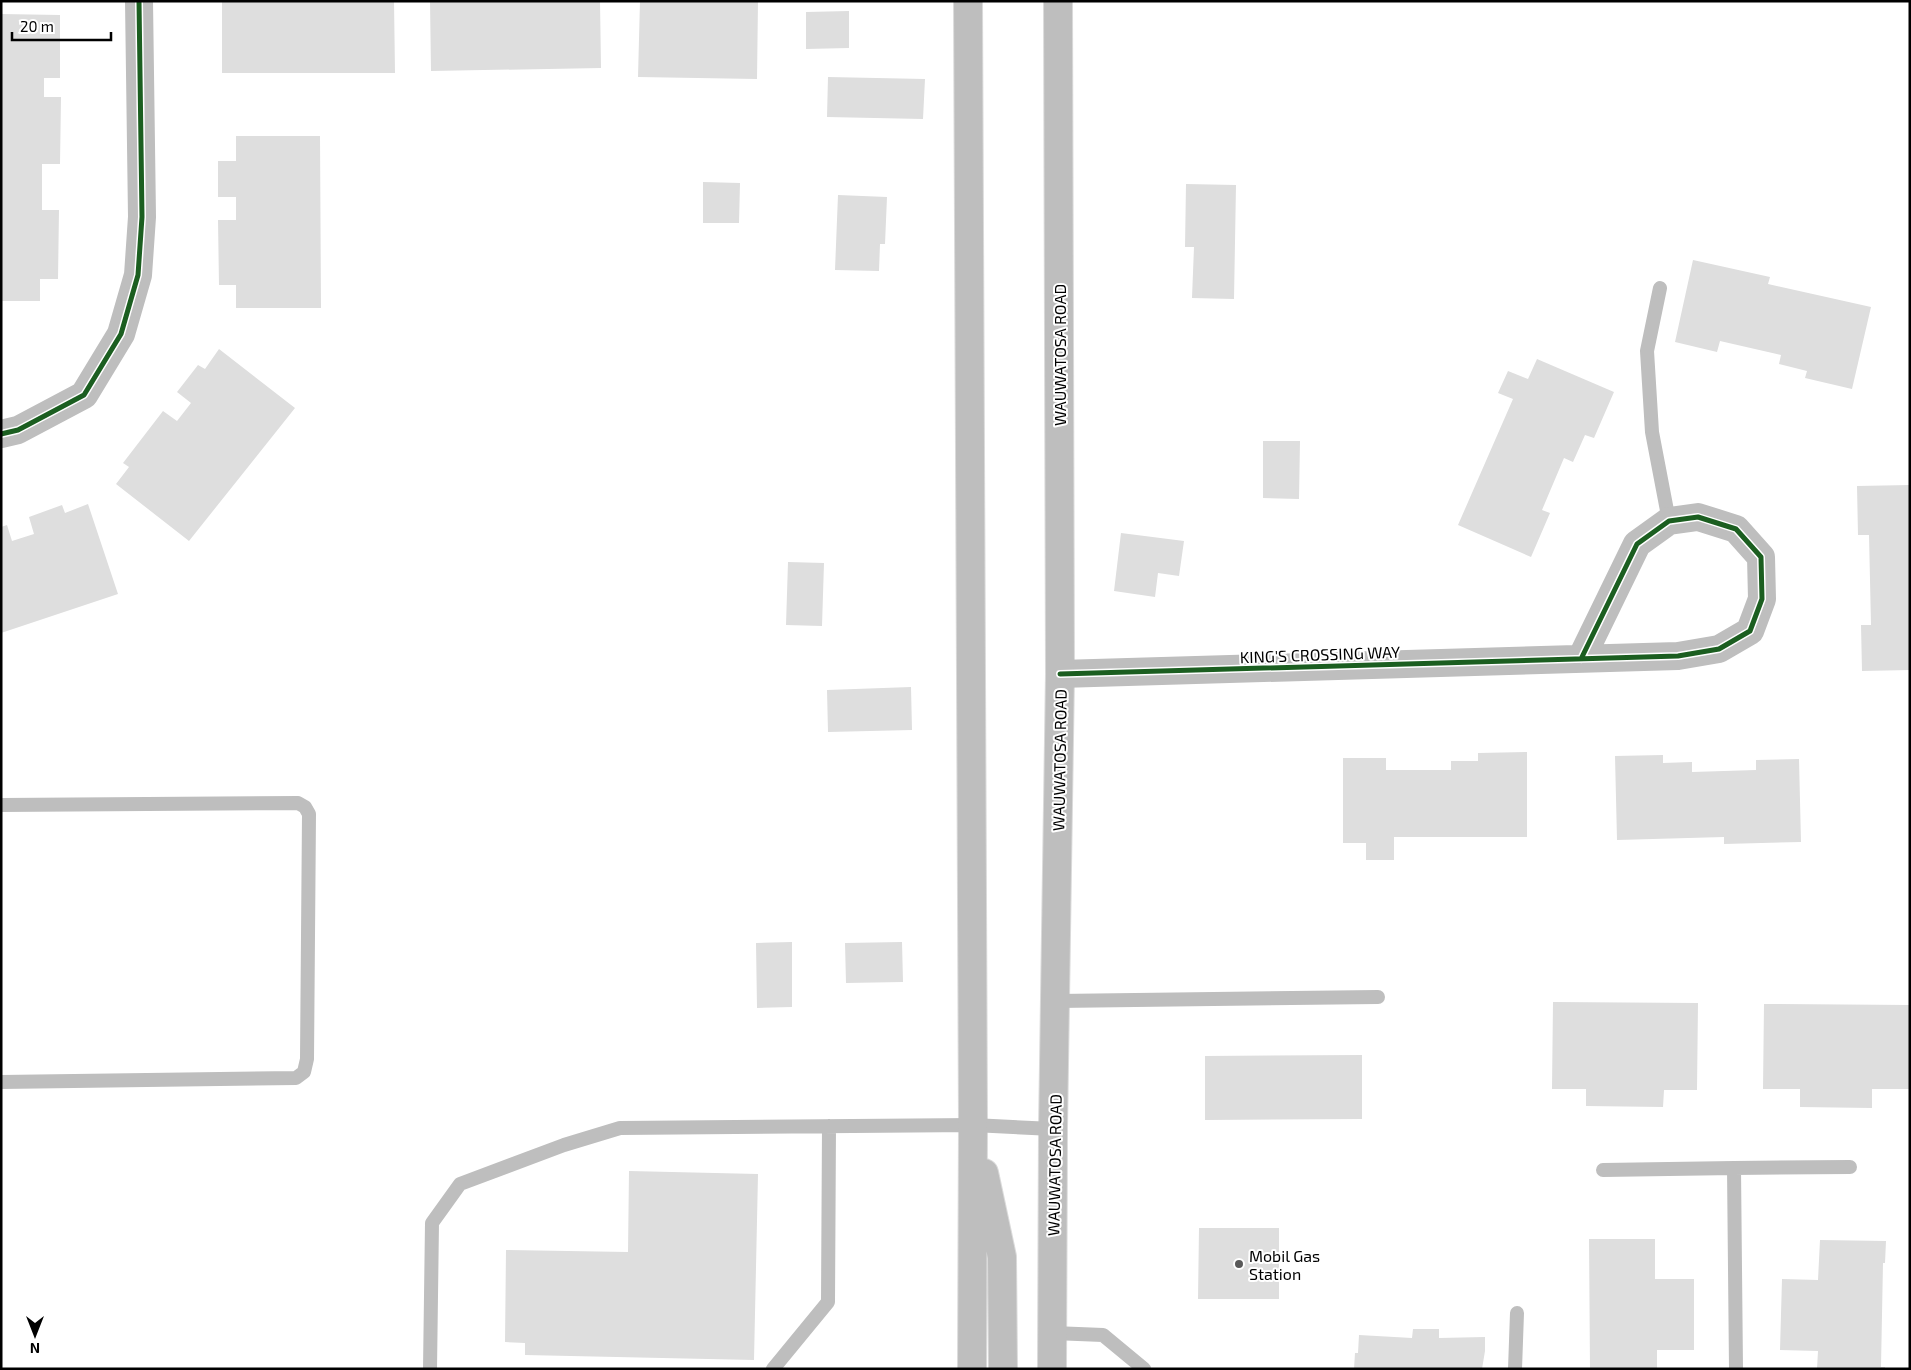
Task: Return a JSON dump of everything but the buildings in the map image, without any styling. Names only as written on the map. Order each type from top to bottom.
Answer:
[{"type":"main road","points":[[1,434],[18,430],[84,395],[121,334],[138,275],[142,217],[139,1]]},
{"type":"main road","points":[[968,1],[973,1125],[972,1369]]},
{"type":"main road","name":"WAUWATOSA ROAD","points":[[1052,1369],[1060,674],[1058,1]]},
{"type":"main road","name":"KING'S CROSSING WAY","points":[[1060,674],[1581,659],[1678,656],[1719,649],[1750,631],[1762,599],[1761,557],[1736,529],[1698,517],[1669,521],[1637,544],[1581,659]]},
{"type":"main road","points":[[973,1125],[1002,1257],[1003,1369]]},
{"type":"lane","points":[[1660,288],[1647,351],[1652,432],[1669,521]]},
{"type":"lane","points":[[1,805],[298,803],[305,807],[308,814],[308,824],[307,1059],[304,1072],[296,1078],[1,1082]]},
{"type":"lane","points":[[1057,1000],[1378,997]]},
{"type":"lane","points":[[430,1369],[432,1223],[460,1184],[564,1145],[620,1128],[973,1125],[1054,1129]]},
{"type":"lane","points":[[773,1369],[828,1302],[829,1126]]},
{"type":"lane","points":[[1603,1170],[1850,1167]]},
{"type":"lane","points":[[1734,1168],[1736,1369]]},
{"type":"lane","points":[[1515,1369],[1517,1313]]},
{"type":"lane","points":[[1053,1333],[1103,1335],[1144,1369]]},
{"type":"cycle path","points":[[1,434],[18,430],[84,395],[121,334],[138,275],[142,217],[139,1]]},
{"type":"cycle path","points":[[1060,674],[1678,656],[1719,649],[1750,631],[1762,599],[1761,557],[1736,529],[1698,517],[1669,521],[1637,544],[1581,659]]},
{"type":"place","name":"Mobil Gas Station","points":[[1239,1264]]}]
